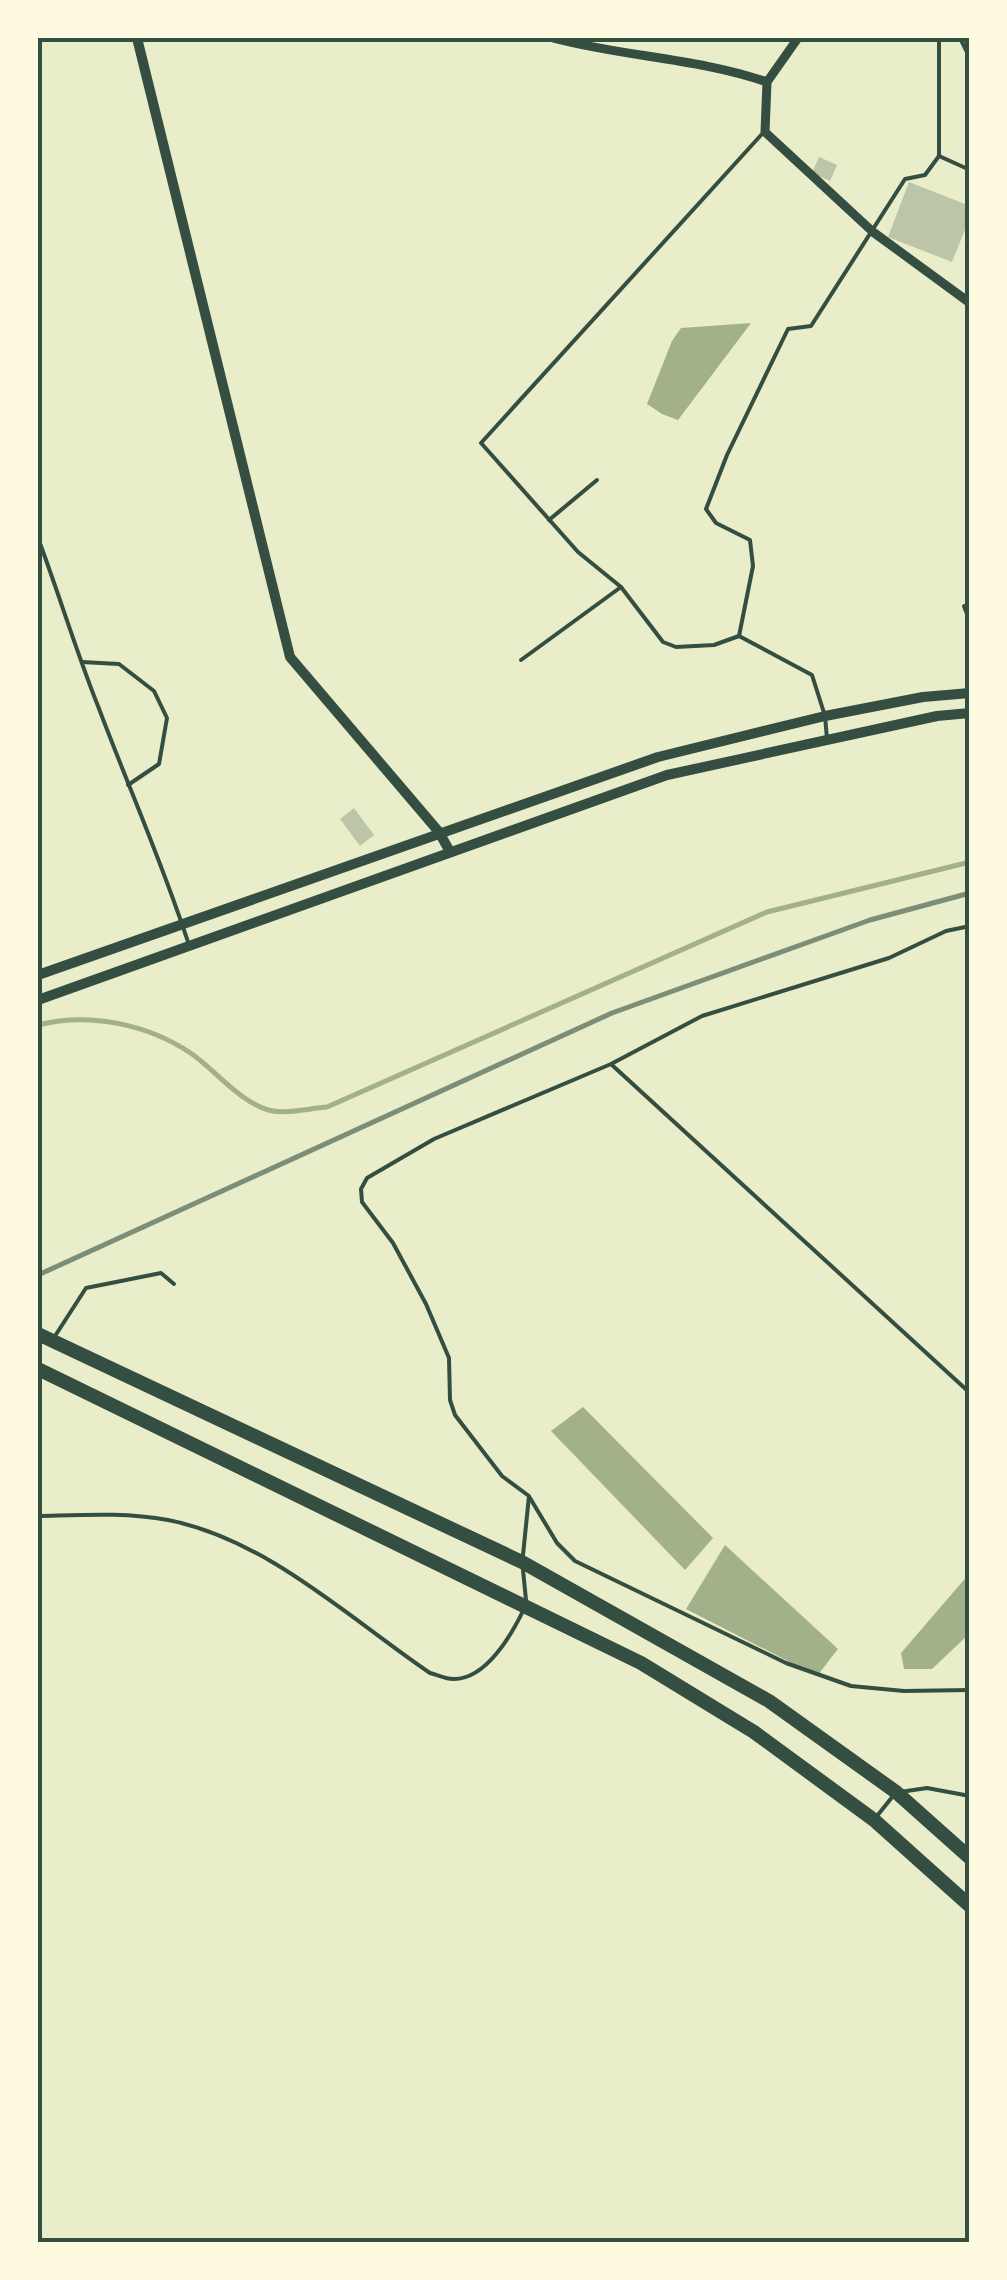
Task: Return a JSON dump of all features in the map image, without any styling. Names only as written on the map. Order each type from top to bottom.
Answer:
[{"type":"main road","points":[[45,1337],[522,1562],[769,1701],[896,1792],[970,1858]]},
{"type":"main road","points":[[38,1369],[674,1682],[754,1732],[874,1820],[970,1906]]},
{"type":"street","points":[[137,38],[290,657],[439,832],[449,850]]},
{"type":"street","points":[[553,38],[603,51],[725,68],[767,82]]},
{"type":"street","points":[[798,38],[767,82],[764,132],[873,232],[970,303]]},
{"type":"street","points":[[38,974],[658,757],[825,716],[923,697],[970,693]]},
{"type":"street","points":[[38,1000],[666,775],[936,716],[970,713]]},
{"type":"lane","points":[[739,636],[754,566],[750,540],[716,523],[706,508],[726,455],[788,329],[811,326],[905,179],[925,175],[939,156],[939,38]]},
{"type":"lane","points":[[960,38],[970,58]]},
{"type":"lane","points":[[764,132],[481,443],[578,552],[621,587],[663,642],[676,646],[714,645],[739,636],[812,674],[825,716],[827,739]]},
{"type":"lane","points":[[939,156],[970,170]]},
{"type":"lane","points":[[549,520],[596,480]]},
{"type":"lane","points":[[38,538],[80,662],[154,844],[189,945]]},
{"type":"lane","points":[[521,660],[621,587]]},
{"type":"lane","points":[[964,606],[970,622]]},
{"type":"lane","points":[[80,662],[118,664],[154,691],[167,718],[159,764],[128,785]]},
{"type":"lane","points":[[970,926],[946,930],[889,958],[702,1016],[611,1064],[434,1139],[366,1178],[361,1189],[362,1202],[393,1243],[449,1358],[450,1400],[455,1415],[502,1476],[529,1496],[556,1543],[574,1561],[786,1663],[850,1686],[904,1691],[969,1690],[970,1706]]},
{"type":"lane","points":[[611,1064],[970,1393]]},
{"type":"lane","points":[[45,1337],[86,1288],[161,1272],[174,1284]]},
{"type":"lane","points":[[38,1516],[124,1515],[168,1520],[242,1544],[430,1673],[452,1680],[480,1669],[511,1634],[526,1606],[522,1562],[529,1496]]},
{"type":"lane","points":[[874,1820],[896,1792],[927,1788],[970,1796]]},
{"type":"shaded area","points":[[751,323],[678,420],[647,404],[681,328]]},
{"type":"shaded area","points":[[583,1407],[713,1538],[685,1570],[551,1431]]},
{"type":"shaded area","points":[[725,1545],[838,1649],[817,1676],[686,1609]]},
{"type":"shaded area","points":[[969,1574],[969,1634],[932,1669],[904,1669],[901,1653]]},
{"type":"building","points":[[819,157],[837,165],[830,181],[812,173]]},
{"type":"building","points":[[909,182],[970,206],[970,217],[952,262],[888,237]]},
{"type":"building","points":[[354,808],[374,835],[360,846],[340,819]]},
{"type":"waterway","points":[[38,1025],[77,1020],[137,1028],[192,1054],[240,1095],[262,1107],[286,1112],[327,1107],[767,912],[970,862]]},
{"type":"railway","points":[[38,1275],[612,1013],[870,920],[970,893]]}]
